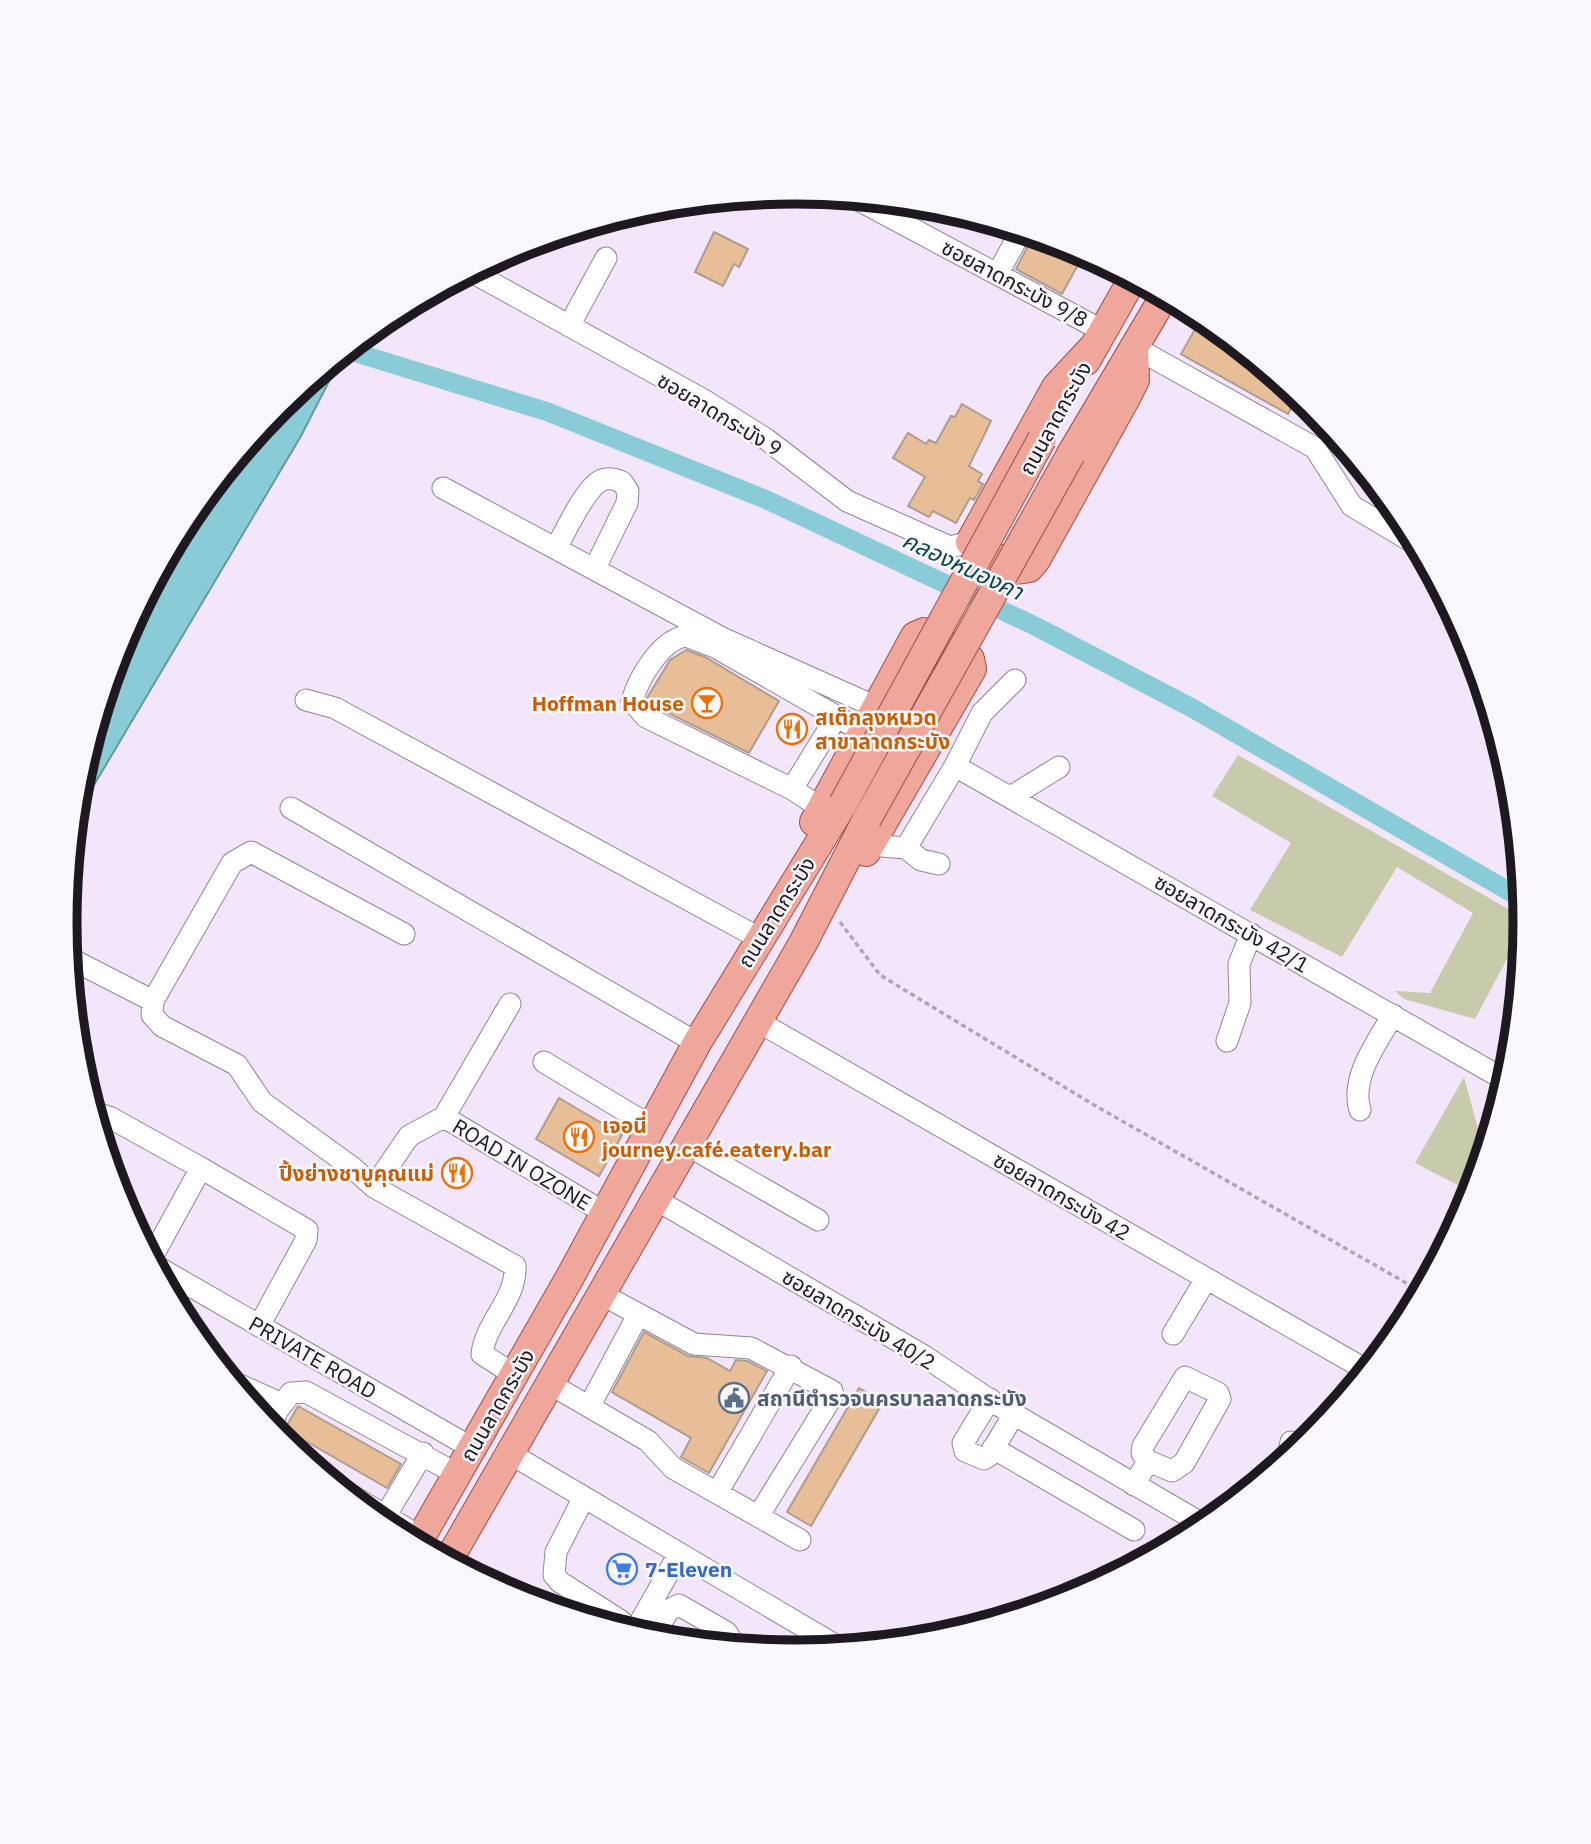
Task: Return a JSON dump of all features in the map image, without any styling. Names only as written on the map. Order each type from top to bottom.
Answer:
[{"type":"main road","name":"ถนนลาดกระบัง","points":[[453,1553],[685,1144],[803,943],[850,819],[1042,439],[1128,286]]},
{"type":"main road","name":"ถนนลาดกระบัง","points":[[422,1535],[570,1277],[696,1043],[763,931],[850,819],[1160,303]]},
{"type":"main road","points":[[1099,337],[1056,387],[970,542],[1017,570],[1029,568],[1131,389],[1137,366],[1134,346]]},
{"type":"main road","points":[[803,943],[829,910],[850,819],[862,732],[919,632],[973,662],[966,683],[850,819]]},
{"type":"main road","points":[[570,1277],[601,1294]]},
{"type":"street","name":"ซอยลาดกระบัง 9/8","points":[[875,208],[998,274],[1099,337]]},
{"type":"street","points":[[998,274],[1017,239]]},
{"type":"street","points":[[569,326],[607,258]]},
{"type":"street","name":"ซอยลาดกระบัง 9","points":[[481,277],[702,400],[766,439],[847,501],[950,547],[970,542]]},
{"type":"street","points":[[1134,346],[1315,448],[1352,506],[1400,535]]},
{"type":"street","points":[[556,548],[589,493],[600,480],[612,478],[622,482],[628,491],[627,503],[595,568]]},
{"type":"street","points":[[443,488],[722,638],[876,707]]},
{"type":"street","points":[[862,732],[715,647],[686,636],[667,642],[637,687],[632,701],[646,717],[906,848],[921,860],[939,864]]},
{"type":"street","points":[[906,848],[955,766],[982,713],[1014,680]]},
{"type":"street","points":[[306,700],[335,708],[763,931]]},
{"type":"street","points":[[792,789],[837,716]]},
{"type":"street","name":"ซอยลาดกระบัง 42/1","points":[[955,766],[1012,796],[1497,1075]]},
{"type":"street","points":[[1012,796],[1059,767]]},
{"type":"street","points":[[291,808],[696,1043]]},
{"type":"street","points":[[404,934],[251,852],[232,863],[153,1001],[152,1014],[162,1026],[237,1065],[262,1102],[353,1168],[374,1187],[515,1266],[516,1275],[507,1300],[482,1354],[513,1374]]},
{"type":"street","points":[[1227,1041],[1240,1003],[1239,964],[1251,934]]},
{"type":"street","points":[[79,963],[153,1001]]},
{"type":"street","name":"ROAD IN OZONE","points":[[510,1004],[444,1117],[605,1213]]},
{"type":"street","points":[[1360,1110],[1358,1091],[1362,1073],[1393,1015]]},
{"type":"street","name":"ซอยลาดกระบัง 42","points":[[757,1021],[1360,1366]]},
{"type":"street","points":[[544,1062],[652,1127]]},
{"type":"street","points":[[103,1115],[303,1227],[307,1235],[259,1326]]},
{"type":"street","points":[[374,1187],[409,1136],[444,1117]]},
{"type":"street","points":[[685,1144],[818,1220]]},
{"type":"street","points":[[156,1250],[201,1168]]},
{"type":"street","name":"ซอยลาดกระบัง 40/2","points":[[655,1199],[924,1356],[1014,1414],[1194,1519]]},
{"type":"street","name":"PRIVATE ROAD","points":[[169,1274],[472,1448]]},
{"type":"street","points":[[1173,1334],[1206,1279]]},
{"type":"street","points":[[601,1294],[694,1344],[751,1348],[828,1387],[833,1395],[759,1515]]},
{"type":"street","points":[[590,1405],[638,1315]]},
{"type":"street","points":[[717,1493],[791,1366]]},
{"type":"street","points":[[550,1384],[648,1441],[673,1468],[800,1540]]},
{"type":"street","points":[[250,1389],[282,1404]]},
{"type":"street","points":[[276,1418],[291,1393],[306,1392],[423,1453],[457,1474]]},
{"type":"street","points":[[990,1399],[963,1448],[984,1459],[1014,1414]]},
{"type":"street","points":[[993,1448],[1134,1530]]},
{"type":"street","points":[[387,1513],[423,1453]]},
{"type":"street","points":[[509,1453],[825,1639]]},
{"type":"street","points":[[1134,1485],[1148,1461]]},
{"type":"street","points":[[584,1497],[556,1552],[554,1575],[560,1583],[615,1617]]},
{"type":"street","points":[[634,1622],[680,1554]]},
{"type":"street","points":[[658,1627],[668,1610],[679,1605],[726,1632],[729,1637]]},
{"type":"path","points":[[829,910],[880,975],[1094,1105],[1414,1287]]},
{"type":"green space","points":[[1238,755],[1514,912],[1513,948],[1475,1019],[1404,999],[1395,991],[1430,993],[1473,913],[1397,867],[1342,957],[1250,910],[1291,843],[1212,796]]},
{"type":"green space","points":[[1464,1077],[1481,1138],[1463,1188],[1415,1163]]},
{"type":"water","points":[[334,372],[301,436],[89,793],[101,736],[115,691],[151,604],[173,563],[225,485],[255,448],[287,414]]},
{"type":"building","points":[[714,232],[748,249],[739,267],[734,264],[723,286],[695,272]]},
{"type":"building","points":[[1029,243],[1079,262],[1062,294],[1016,269]]},
{"type":"building","points":[[1197,326],[1233,352],[1293,404],[1288,414],[1181,354]]},
{"type":"building","points":[[962,404],[991,421],[969,466],[982,474],[978,481],[983,484],[974,500],[970,498],[956,523],[933,511],[929,517],[908,506],[925,477],[893,458],[908,433],[926,444],[929,440],[936,443],[951,416],[955,417]]},
{"type":"building","name":"Hoffman House","points":[[686,650],[705,657],[779,701],[749,753],[654,706],[647,698],[670,660]]},
{"type":"building","name":"เจอนี่ journey.café.eatery.bar","points":[[559,1098],[622,1135],[599,1176],[536,1139]]},
{"type":"building","points":[[644,1332],[688,1356],[707,1358],[730,1371],[736,1360],[747,1361],[767,1371],[709,1473],[681,1457],[691,1438],[612,1392]]},
{"type":"building","points":[[859,1388],[883,1402],[811,1526],[787,1512]]},
{"type":"building","points":[[298,1406],[401,1464],[387,1488],[285,1428]]},
{"type":"waterway","name":"คลองหนองคา","points":[[357,353],[548,412],[767,500],[1035,626],[1192,708],[1513,894]]},
{"type":"place","name":"Hoffman House","points":[[707,703]]},
{"type":"place","name":"สเต็กลุงหนวด สาขาลาดกระบัง","points":[[792,729]]},
{"type":"place","name":"เจอนี่ journey.café.eatery.bar","points":[[579,1137]]},
{"type":"place","name":"ปิ้งย่างชาบูคุณแม่","points":[[457,1173]]},
{"type":"place","name":"สถานีตำรวจนครบาลลาดกระบัง","points":[[734,1398]]},
{"type":"place","name":"7-Eleven","points":[[622,1569]]}]
